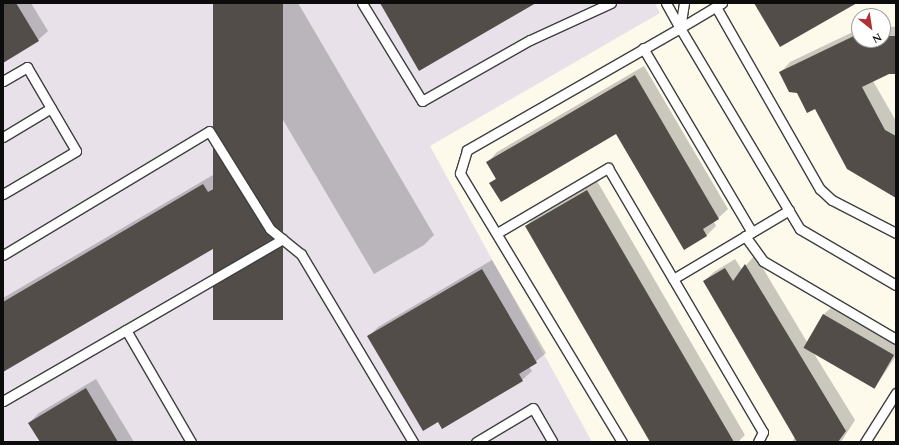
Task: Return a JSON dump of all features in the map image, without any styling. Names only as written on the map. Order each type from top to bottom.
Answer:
[{"type":"lane","points":[[362,3],[422,101],[530,40],[611,3]]},
{"type":"lane","points":[[666,3],[800,229],[896,285]]},
{"type":"lane","points":[[680,28],[684,3]]},
{"type":"lane","points":[[622,442],[460,173],[467,150],[719,5],[820,189],[832,200],[896,233]]},
{"type":"lane","points":[[644,48],[763,261],[896,339]]},
{"type":"lane","points":[[3,81],[27,67],[76,151],[3,194]]},
{"type":"lane","points":[[3,137],[52,108]]},
{"type":"lane","points":[[5,250],[209,131],[270,229],[301,254],[413,442]]},
{"type":"lane","points":[[497,233],[608,168],[763,432],[758,442]]},
{"type":"lane","points":[[673,279],[788,210]]},
{"type":"lane","points":[[3,401],[283,239]]},
{"type":"lane","points":[[126,330],[191,442]]},
{"type":"lane","points":[[865,442],[896,392]]},
{"type":"lane","points":[[476,442],[533,408],[553,442]]},
{"type":"shaded area","points":[[3,3],[655,3],[660,13],[430,146],[592,442],[3,442]]},
{"type":"building","points":[[3,3],[16,3],[39,41],[3,63]]},
{"type":"building","points":[[213,3],[283,3],[283,320],[213,320]]},
{"type":"building","points":[[380,3],[536,3],[419,71]]},
{"type":"building","points":[[754,3],[857,3],[780,47]]},
{"type":"building","points":[[891,36],[896,36],[896,74],[889,74],[862,87],[885,130],[896,136],[896,198],[847,169],[815,109],[807,113],[797,93],[789,92],[779,72],[851,37],[851,48],[891,48]]},
{"type":"building","points":[[635,75],[719,219],[703,229],[707,236],[684,250],[616,134],[501,202],[489,183],[496,179],[486,162]]},
{"type":"building","points":[[203,184],[208,192],[221,185],[247,229],[3,372],[3,302]]},
{"type":"building","points":[[587,190],[734,442],[650,442],[525,226]]},
{"type":"building","points":[[745,264],[846,431],[838,442],[797,442],[703,281],[725,268],[733,281]]},
{"type":"building","points":[[482,269],[537,363],[519,374],[523,381],[442,429],[438,422],[423,431],[367,336]]},
{"type":"building","points":[[823,314],[894,355],[875,389],[804,348]]},
{"type":"building","points":[[86,388],[118,442],[40,442],[28,423]]}]
